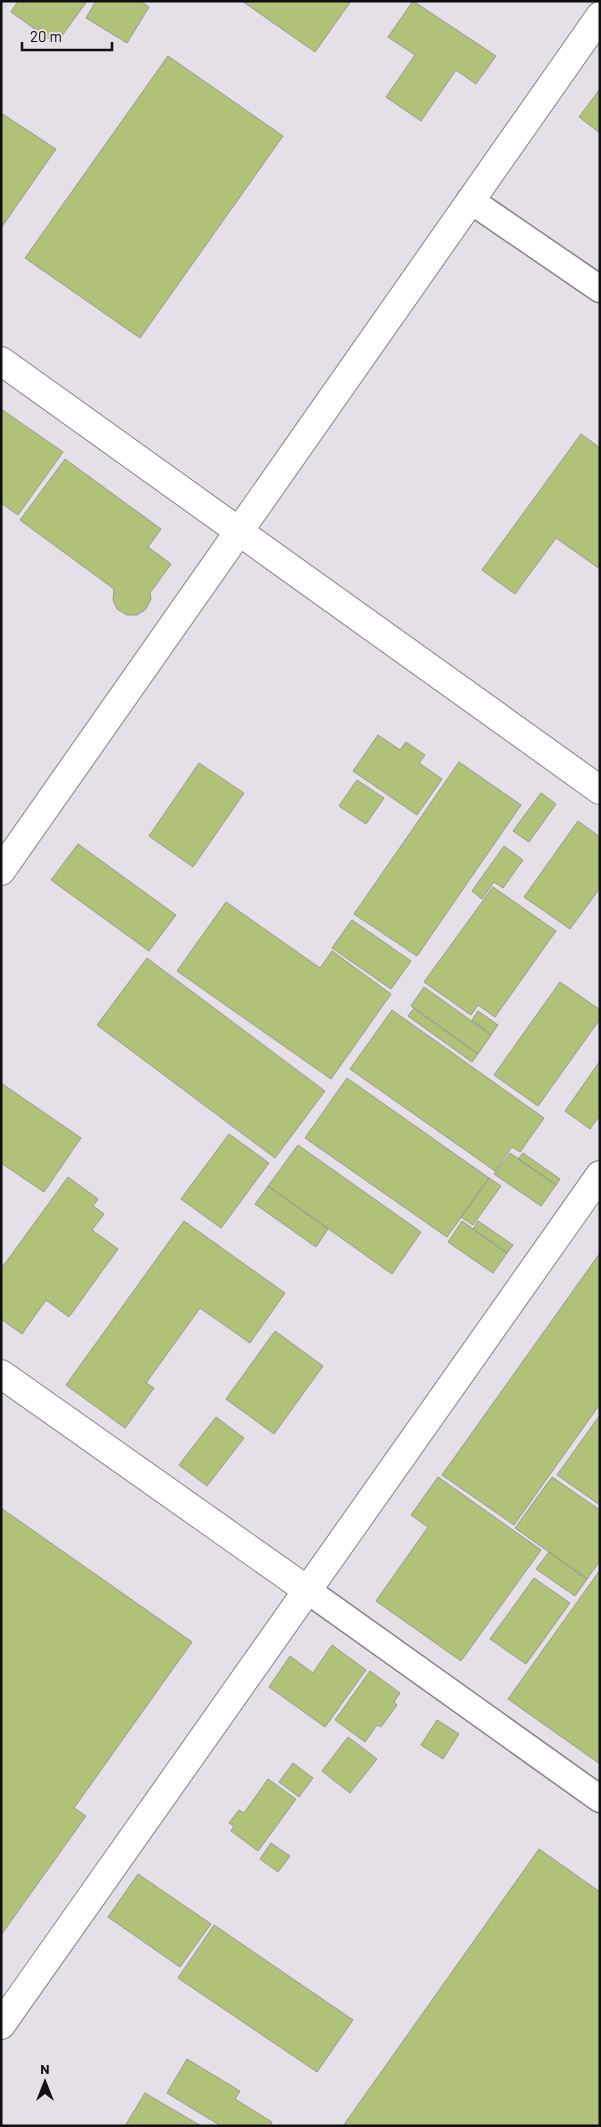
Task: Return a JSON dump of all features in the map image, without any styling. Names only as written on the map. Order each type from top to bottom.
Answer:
[{"type":"street","points":[[1,872],[600,16]]},
{"type":"street","points":[[470,200],[600,289]]},
{"type":"street","points":[[1,361],[600,790]]},
{"type":"street","points":[[1,2025],[600,1175]]},
{"type":"street","points":[[1,1374],[600,1799]]},
{"type":"building","points":[[18,1],[87,1],[56,44],[11,12]]},
{"type":"building","points":[[96,1],[140,1],[149,7],[127,43],[86,18]]},
{"type":"building","points":[[242,1],[351,1],[315,52]]},
{"type":"building","points":[[413,1],[496,56],[476,84],[456,70],[421,121],[386,97],[415,55],[388,37]]},
{"type":"building","points":[[168,56],[283,136],[140,338],[25,258]]},
{"type":"building","points":[[600,89],[600,133],[579,117]]},
{"type":"building","points":[[1,113],[56,149],[1,228]]},
{"type":"building","points":[[1,409],[63,452],[18,515],[1,503]]},
{"type":"building","points":[[581,434],[600,448],[600,569],[556,538],[515,594],[482,570]]},
{"type":"building","points":[[65,459],[161,529],[148,547],[171,564],[150,593],[151,599],[146,609],[137,615],[127,615],[117,609],[113,600],[114,589],[20,520]]},
{"type":"building","points":[[378,735],[400,750],[406,742],[425,755],[419,763],[442,779],[417,815],[353,771]]},
{"type":"building","points":[[459,762],[521,805],[417,956],[354,914]]},
{"type":"building","points":[[199,763],[244,793],[193,867],[149,836]]},
{"type":"building","points":[[357,780],[384,798],[366,824],[339,806]]},
{"type":"building","points":[[541,793],[556,804],[529,842],[513,831]]},
{"type":"building","points":[[578,821],[600,837],[600,888],[570,929],[524,897]]},
{"type":"building","points":[[78,844],[176,915],[149,951],[51,880]]},
{"type":"building","points":[[504,846],[523,860],[503,888],[494,882],[482,899],[472,891]]},
{"type":"building","points":[[493,887],[556,931],[495,1017],[478,1005],[471,1015],[424,982]]},
{"type":"building","points":[[226,902],[320,968],[332,951],[391,994],[331,1079],[177,971]]},
{"type":"building","points":[[352,920],[411,961],[391,989],[332,948]]},
{"type":"building","points":[[147,958],[325,1091],[275,1158],[97,1025]]},
{"type":"building","points":[[560,982],[600,1010],[600,1019],[538,1106],[494,1075]]},
{"type":"building","points":[[424,987],[491,1035],[478,1054],[411,1006]]},
{"type":"building","points":[[414,1008],[478,1054],[472,1062],[408,1016]]},
{"type":"building","points":[[392,1010],[544,1118],[520,1152],[512,1147],[495,1171],[350,1069]]},
{"type":"building","points":[[478,1011],[498,1025],[491,1035],[472,1020]]},
{"type":"building","points":[[600,1061],[600,1115],[590,1129],[565,1111]]},
{"type":"building","points":[[347,1078],[489,1178],[447,1237],[305,1138]]},
{"type":"building","points":[[1,1083],[81,1138],[44,1192],[1,1163]]},
{"type":"building","points":[[229,1134],[269,1163],[221,1228],[181,1199]]},
{"type":"building","points":[[298,1145],[421,1232],[392,1274],[268,1186]]},
{"type":"building","points":[[510,1153],[556,1185],[541,1206],[494,1174]]},
{"type":"building","points":[[523,1153],[560,1179],[556,1185],[518,1159]]},
{"type":"building","points":[[68,1177],[98,1199],[93,1206],[104,1214],[92,1230],[118,1249],[69,1317],[46,1300],[22,1334],[1,1319],[1,1269]]},
{"type":"building","points":[[489,1178],[501,1186],[473,1225],[461,1217]]},
{"type":"building","points":[[268,1186],[328,1229],[316,1247],[255,1204]]},
{"type":"building","points":[[184,1221],[285,1293],[250,1343],[200,1308],[146,1383],[154,1388],[125,1428],[66,1385]]},
{"type":"building","points":[[462,1221],[507,1253],[493,1273],[448,1242]]},
{"type":"building","points":[[478,1221],[513,1245],[507,1253],[473,1229]]},
{"type":"building","points":[[600,1253],[600,1404],[514,1525],[442,1475]]},
{"type":"building","points":[[275,1331],[323,1366],[274,1434],[226,1399]]},
{"type":"building","points":[[600,1415],[600,1505],[557,1475]]},
{"type":"building","points":[[216,1417],[244,1438],[207,1486],[179,1465]]},
{"type":"building","points":[[438,1477],[541,1550],[461,1661],[376,1601],[428,1527],[411,1515]]},
{"type":"building","points":[[552,1477],[600,1510],[600,1561],[587,1579],[515,1528]]},
{"type":"building","points":[[1,1508],[192,1642],[74,1808],[86,1816],[1,1935]]},
{"type":"building","points":[[549,1552],[587,1579],[575,1596],[536,1569]]},
{"type":"building","points":[[600,1570],[600,1764],[508,1699]]},
{"type":"building","points":[[534,1578],[570,1603],[526,1664],[490,1639]]},
{"type":"building","points":[[332,1645],[366,1670],[325,1727],[269,1687],[290,1656],[313,1673]]},
{"type":"building","points":[[370,1671],[400,1693],[394,1702],[397,1705],[381,1727],[377,1725],[365,1742],[335,1720]]},
{"type":"building","points":[[437,1720],[459,1734],[443,1759],[421,1745]]},
{"type":"building","points":[[348,1737],[377,1759],[350,1793],[322,1771]]},
{"type":"building","points":[[293,1763],[313,1778],[299,1797],[279,1782]]},
{"type":"building","points":[[268,1779],[296,1799],[258,1851],[231,1831],[234,1826],[229,1823],[239,1810],[244,1813]]},
{"type":"building","points":[[271,1843],[290,1856],[278,1872],[260,1859]]},
{"type":"building","points":[[539,1849],[600,1892],[600,2126],[343,2126]]},
{"type":"building","points":[[138,1874],[211,1924],[180,1967],[108,1917]]},
{"type":"building","points":[[214,1925],[353,2020],[317,2072],[178,1978]]},
{"type":"building","points":[[187,2059],[240,2091],[235,2099],[272,2122],[270,2126],[221,2126],[167,2093]]},
{"type":"building","points":[[145,2093],[201,2126],[125,2126]]}]
